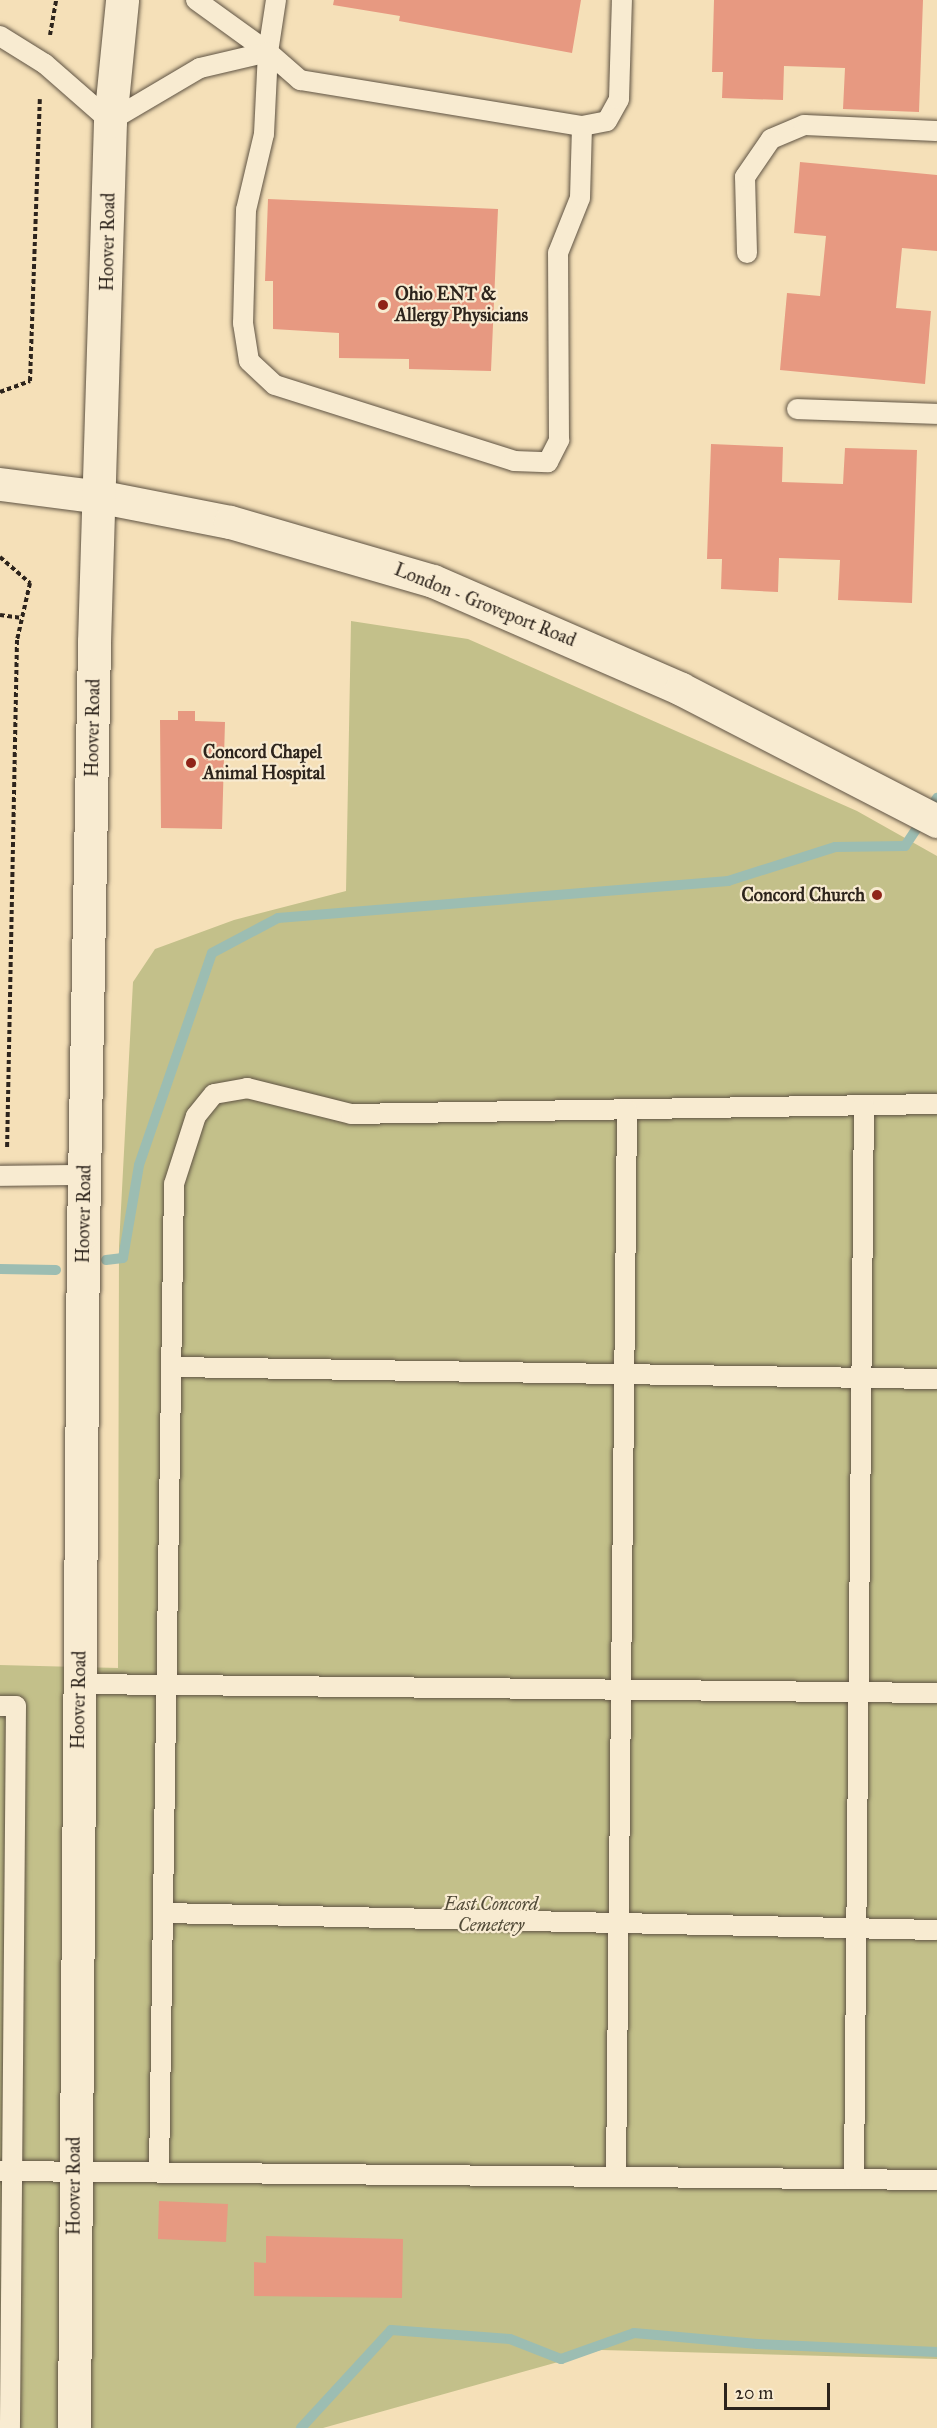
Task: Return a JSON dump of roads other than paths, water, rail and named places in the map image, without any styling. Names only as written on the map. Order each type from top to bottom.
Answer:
[{"type":"street","name":"Hoover Road","points":[[74,2428],[79,1684],[94,642],[102,497],[110,121],[122,0]]},
{"type":"street","name":"London - Groveport Road","points":[[0,484],[102,497],[230,522],[433,581],[681,689],[929,816]]},
{"type":"lane","points":[[196,0],[268,52],[300,80],[582,126],[607,121],[619,99],[622,0]]},
{"type":"lane","points":[[276,0],[268,52],[264,134],[246,210],[243,323],[249,361],[275,385],[514,461],[548,462],[560,440],[558,253],[580,198],[582,126]]},
{"type":"lane","points":[[0,36],[45,64],[110,121],[200,68],[268,52]]},
{"type":"lane","points":[[747,253],[744,177],[771,139],[804,125],[937,131]]},
{"type":"lane","points":[[797,409],[937,414]]},
{"type":"lane","points":[[159,2172],[174,1184],[196,1116],[214,1094],[247,1088],[351,1114],[937,1104]]},
{"type":"lane","points":[[854,2179],[864,1105]]},
{"type":"lane","points":[[616,2177],[627,1110]]},
{"type":"lane","points":[[4,1176],[85,1175]]},
{"type":"lane","points":[[172,1367],[937,1379]]},
{"type":"lane","points":[[79,1684],[937,1693]]},
{"type":"lane","points":[[0,1706],[16,1706],[5,2171],[10,2428]]},
{"type":"lane","points":[[164,1913],[937,1930]]},
{"type":"lane","points":[[5,2171],[937,2180]]},
{"type":"waterway","points":[[106,1260],[123,1258],[139,1165],[212,953],[278,918],[728,881],[835,847],[905,846],[937,798]]},
{"type":"waterway","points":[[0,1269],[56,1270]]},
{"type":"waterway","points":[[301,2428],[391,2330],[510,2339],[561,2359],[634,2333],[758,2344],[937,2352]]},
{"type":"place","name":"Ohio ENT & Allergy Physicians","points":[[383,305]]},
{"type":"place","name":"Concord Chapel Animal Hospital","points":[[191,763]]},
{"type":"place","name":"Concord Church","points":[[877,895]]},
{"type":"park label","name":"East Concord Cemetery","points":[[491,1915]]}]
